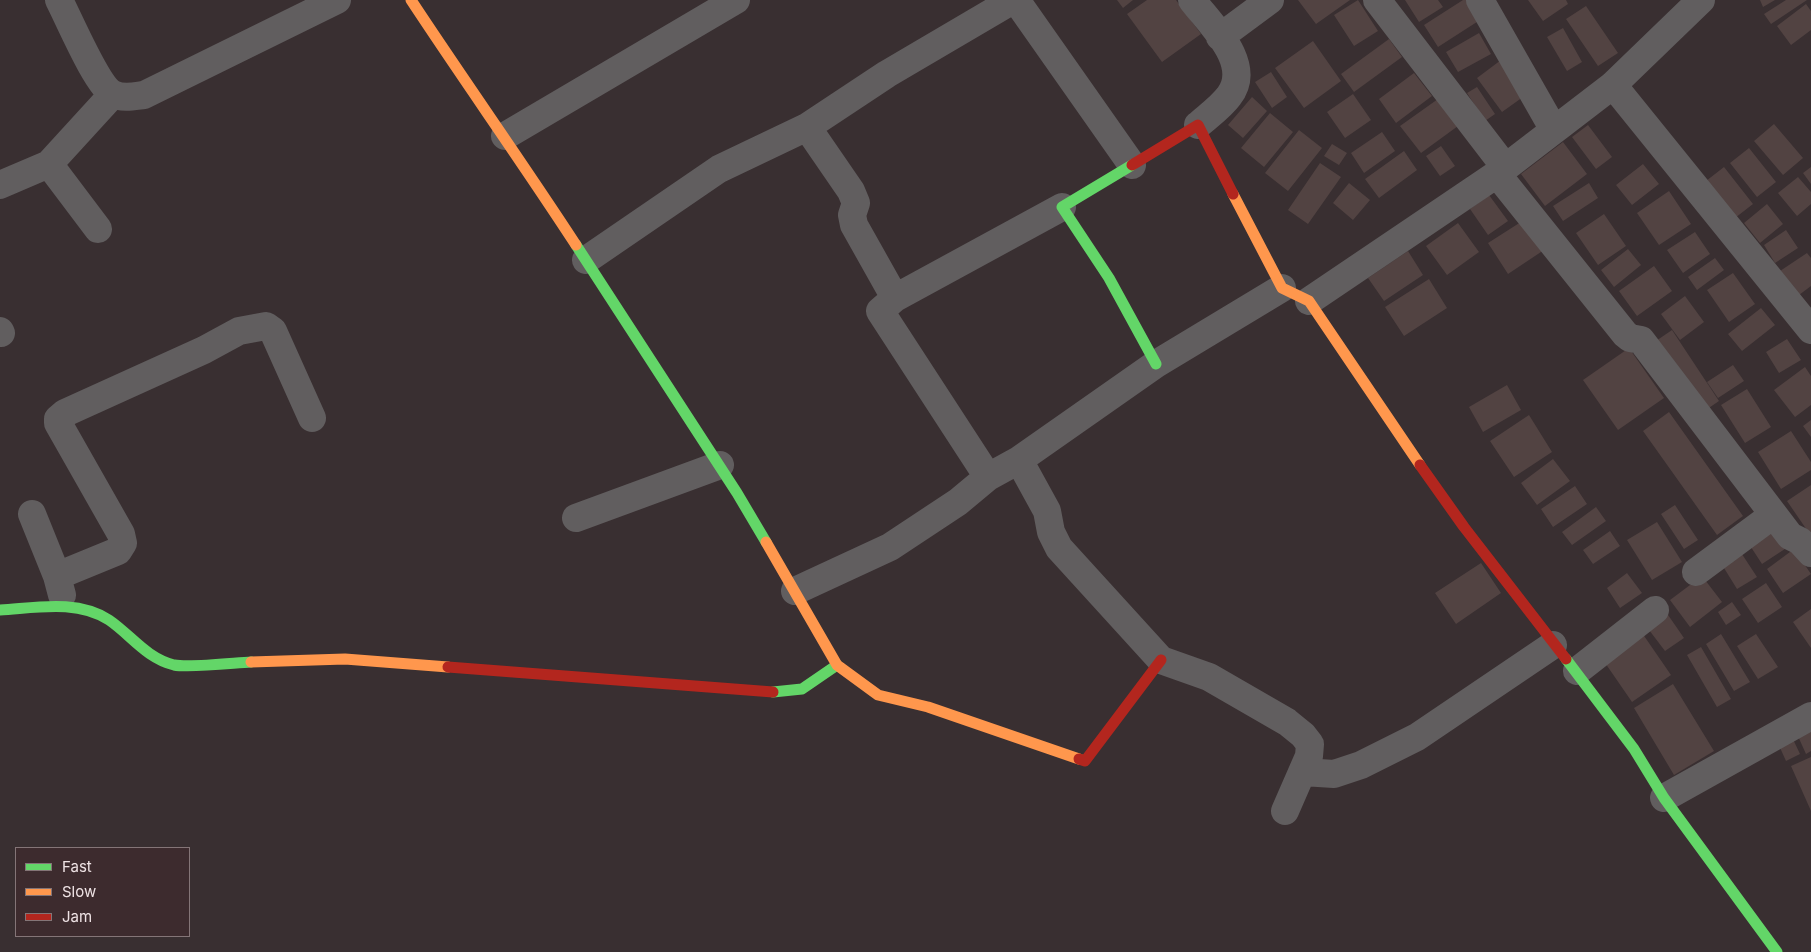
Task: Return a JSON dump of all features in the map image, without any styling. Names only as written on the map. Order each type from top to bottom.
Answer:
[{"type":"street","points":[[59,0],[100,81],[113,94],[125,97],[144,95],[337,0]]},
{"type":"street","points":[[410,0],[505,136],[720,465],[796,591],[837,664],[878,695],[928,706],[1085,761],[1161,660]]},
{"type":"street","points":[[505,136],[736,0]]},
{"type":"street","points":[[586,260],[719,168],[807,127],[887,74],[1014,0],[1132,165]]},
{"type":"street","points":[[988,477],[880,311],[895,298],[1062,207],[1198,125],[1230,96],[1235,80],[1236,66],[1232,53],[1192,0]]},
{"type":"street","points":[[1220,37],[1270,0]]},
{"type":"street","points":[[1377,0],[1501,171],[1625,334],[1630,338],[1641,340],[1773,515],[1792,538],[1800,542],[1811,553]]},
{"type":"street","points":[[1480,0],[1554,130]]},
{"type":"street","points":[[1309,301],[1501,171],[1613,85],[1701,0]]},
{"type":"street","points":[[1613,85],[1811,330]]},
{"type":"street","points":[[0,185],[49,164],[113,94]]},
{"type":"street","points":[[1198,125],[1282,288],[1309,301],[1399,436],[1553,645],[1577,671],[1634,749],[1664,798],[1777,952]]},
{"type":"street","points":[[807,127],[851,191],[856,203],[852,215],[854,225],[895,298]]},
{"type":"street","points":[[49,164],[98,229]]},
{"type":"street","points":[[1062,207],[1109,278],[1156,364]]},
{"type":"street","points":[[796,591],[890,547],[958,502],[988,477],[1019,460],[1156,364],[1282,288]]},
{"type":"street","points":[[57,576],[118,551],[123,543],[121,534],[58,423],[58,419],[65,413],[204,350],[239,331],[266,326],[274,331],[312,418]]},
{"type":"street","points":[[1019,460],[1047,511],[1051,532],[1059,548],[1161,660],[1209,677],[1287,722],[1303,735],[1310,744],[1309,756],[1285,811]]},
{"type":"street","points":[[576,518],[720,465]]},
{"type":"street","points":[[32,514],[57,576],[64,606]]},
{"type":"street","points":[[1696,572],[1773,515]]},
{"type":"street","points":[[0,610],[64,606],[92,611],[109,620],[147,654],[175,665],[345,659],[776,692],[802,689],[837,664]]},
{"type":"street","points":[[1577,671],[1654,610]]},
{"type":"street","points":[[1303,772],[1334,774],[1361,765],[1410,741],[1553,645]]},
{"type":"street","points":[[1664,798],[1811,716]]},
{"type":"building","points":[[1117,0],[1133,0],[1123,8]]},
{"type":"building","points":[[1147,0],[1176,0],[1201,34],[1162,62],[1127,14]]},
{"type":"building","points":[[1298,0],[1350,0],[1316,24]]},
{"type":"building","points":[[1358,0],[1378,31],[1354,46],[1334,15]]},
{"type":"building","points":[[1405,0],[1438,0],[1443,7],[1419,22]]},
{"type":"building","points":[[1463,0],[1467,0],[1480,20],[1438,47],[1424,25]]},
{"type":"building","points":[[1528,0],[1566,0],[1568,4],[1543,21]]},
{"type":"building","points":[[1760,0],[1775,0],[1763,7]]},
{"type":"building","points":[[1786,0],[1807,0],[1771,24],[1764,14]]},
{"type":"building","points":[[1806,4],[1811,11],[1811,30],[1791,45],[1777,26]]},
{"type":"building","points":[[1586,6],[1618,53],[1598,66],[1566,19]]},
{"type":"building","points":[[1563,28],[1582,62],[1567,71],[1547,37]]},
{"type":"building","points":[[1479,33],[1491,54],[1458,72],[1446,52]]},
{"type":"building","points":[[1389,39],[1402,57],[1354,92],[1341,74]]},
{"type":"building","points":[[1313,41],[1341,81],[1304,108],[1275,68]]},
{"type":"building","points":[[1505,57],[1530,92],[1502,112],[1477,78]]},
{"type":"building","points":[[1271,72],[1287,97],[1272,108],[1255,82]]},
{"type":"building","points":[[1414,73],[1432,96],[1396,123],[1379,99]]},
{"type":"building","points":[[1477,87],[1495,114],[1485,121],[1467,93]]},
{"type":"building","points":[[1353,94],[1371,120],[1345,138],[1327,112]]},
{"type":"building","points":[[1252,97],[1267,111],[1243,138],[1228,125]]},
{"type":"building","points":[[1438,99],[1458,126],[1421,153],[1400,126]]},
{"type":"building","points":[[1270,113],[1293,132],[1264,167],[1241,148]]},
{"type":"building","points":[[1774,124],[1803,158],[1783,175],[1754,141]]},
{"type":"building","points":[[1588,125],[1612,157],[1596,169],[1572,137]]},
{"type":"building","points":[[1299,130],[1322,148],[1288,191],[1265,173]]},
{"type":"building","points":[[1382,132],[1395,151],[1364,173],[1351,153]]},
{"type":"building","points":[[1563,142],[1587,174],[1545,206],[1521,174]]},
{"type":"building","points":[[1332,144],[1347,153],[1339,165],[1324,156]]},
{"type":"building","points":[[1441,146],[1455,166],[1440,176],[1426,156]]},
{"type":"building","points":[[1749,148],[1776,182],[1757,197],[1730,163]]},
{"type":"building","points":[[1404,151],[1417,170],[1379,198],[1365,179]]},
{"type":"building","points":[[1320,163],[1341,177],[1308,224],[1288,210]]},
{"type":"building","points":[[1643,164],[1659,184],[1632,205],[1616,185]]},
{"type":"building","points":[[1724,167],[1753,204],[1735,218],[1706,181]]},
{"type":"building","points":[[1811,167],[1811,184],[1803,173]]},
{"type":"building","points":[[1798,177],[1811,192],[1811,204],[1797,216],[1778,193]]},
{"type":"building","points":[[1349,183],[1370,200],[1353,220],[1333,203]]},
{"type":"building","points":[[1589,183],[1598,198],[1563,221],[1553,206]]},
{"type":"building","points":[[1669,191],[1691,224],[1659,245],[1637,213]]},
{"type":"building","points":[[1489,195],[1508,221],[1488,235],[1470,209]]},
{"type":"building","points":[[1767,204],[1783,224],[1760,243],[1744,223]]},
{"type":"building","points":[[1604,214],[1626,246],[1598,265],[1576,233]]},
{"type":"building","points":[[1524,220],[1544,250],[1508,274],[1488,243]]},
{"type":"building","points":[[1458,223],[1479,252],[1447,275],[1426,246]]},
{"type":"building","points":[[1786,230],[1798,248],[1775,263],[1764,245]]},
{"type":"building","points":[[1695,232],[1710,254],[1683,273],[1667,250]]},
{"type":"building","points":[[1628,249],[1641,265],[1614,287],[1601,270]]},
{"type":"building","points":[[1408,251],[1423,275],[1384,301],[1368,278]]},
{"type":"building","points":[[1807,253],[1811,258],[1811,286],[1795,298],[1777,273]]},
{"type":"building","points":[[1715,258],[1724,270],[1697,290],[1688,277]]},
{"type":"building","points":[[1654,266],[1672,291],[1637,316],[1619,291]]},
{"type":"building","points":[[1733,273],[1755,304],[1729,322],[1707,290]]},
{"type":"building","points":[[1429,279],[1447,308],[1404,336],[1385,307]]},
{"type":"building","points":[[1685,296],[1704,322],[1680,340],[1661,314]]},
{"type":"building","points":[[1761,308],[1775,325],[1742,351],[1728,334]]},
{"type":"building","points":[[1672,330],[1719,401],[1700,414],[1653,343]]},
{"type":"building","points":[[1787,339],[1801,360],[1779,373],[1766,352]]},
{"type":"building","points":[[1629,348],[1664,398],[1618,430],[1583,380]]},
{"type":"building","points":[[1733,365],[1744,381],[1718,398],[1707,382]]},
{"type":"building","points":[[1805,367],[1811,376],[1811,405],[1795,417],[1774,390]]},
{"type":"building","points":[[1507,385],[1521,410],[1483,432],[1469,407]]},
{"type":"building","points":[[1747,389],[1771,427],[1745,443],[1721,405]]},
{"type":"building","points":[[1669,412],[1743,516],[1717,535],[1643,431]]},
{"type":"building","points":[[1529,415],[1552,452],[1514,477],[1490,441]]},
{"type":"building","points":[[1811,420],[1811,437],[1803,426]]},
{"type":"building","points":[[1791,431],[1811,462],[1811,470],[1781,489],[1758,452]]},
{"type":"building","points":[[1553,459],[1570,481],[1537,505],[1521,483]]},
{"type":"building","points":[[1811,485],[1811,536],[1787,501]]},
{"type":"building","points":[[1575,486],[1587,504],[1553,527],[1541,509]]},
{"type":"building","points":[[1675,505],[1698,540],[1684,549],[1661,514]]},
{"type":"building","points":[[1596,507],[1606,521],[1572,545],[1562,532]]},
{"type":"building","points":[[1657,522],[1682,562],[1652,580],[1627,540]]},
{"type":"building","points":[[1776,522],[1791,545],[1762,564],[1747,541]]},
{"type":"building","points":[[1610,531],[1620,546],[1593,564],[1583,550]]},
{"type":"building","points":[[1738,548],[1757,577],[1737,589],[1719,560]]},
{"type":"building","points":[[1794,549],[1811,574],[1783,593],[1767,569]]},
{"type":"building","points":[[1481,563],[1501,593],[1456,624],[1435,593]]},
{"type":"building","points":[[1627,573],[1642,593],[1620,608],[1607,588]]},
{"type":"building","points":[[1702,576],[1722,602],[1690,627],[1670,600]]},
{"type":"building","points":[[1766,583],[1782,607],[1758,623],[1742,599]]},
{"type":"building","points":[[1732,602],[1741,615],[1726,625],[1718,612]]},
{"type":"building","points":[[1811,609],[1811,648],[1793,622]]},
{"type":"building","points":[[1666,612],[1684,638],[1665,651],[1646,626]]},
{"type":"building","points":[[1640,630],[1671,675],[1632,702],[1601,657]]},
{"type":"building","points":[[1721,634],[1750,682],[1734,691],[1706,644]]},
{"type":"building","points":[[1756,634],[1778,667],[1758,679],[1737,646]]},
{"type":"building","points":[[1701,647],[1731,699],[1717,707],[1687,655]]},
{"type":"building","points":[[1673,684],[1714,751],[1674,775],[1634,708]]},
{"type":"building","points":[[1811,727],[1811,751],[1806,754],[1797,734]]},
{"type":"building","points":[[1791,735],[1800,754],[1786,761],[1777,741]]},
{"type":"building","points":[[1811,757],[1811,811],[1791,766]]},
{"type":"traffic: fast","points":[[1132,165],[1062,207],[1109,278],[1156,364]]},
{"type":"traffic: fast","points":[[576,245],[737,493],[766,542]]},
{"type":"traffic: fast","points":[[0,610],[56,606],[83,609],[97,613],[117,626],[147,652],[164,662],[174,665],[201,666],[251,662]]},
{"type":"traffic: fast","points":[[1566,659],[1634,749],[1664,798],[1777,952]]},
{"type":"traffic: fast","points":[[773,692],[802,689],[837,665]]},
{"type":"traffic: slow","points":[[411,0],[576,245]]},
{"type":"traffic: slow","points":[[1233,194],[1282,288],[1309,301],[1420,465]]},
{"type":"traffic: slow","points":[[766,542],[837,665],[878,695],[928,707],[1079,759]]},
{"type":"traffic: slow","points":[[251,662],[345,659],[448,667]]},
{"type":"traffic: jam","points":[[1132,165],[1198,125],[1233,194]]},
{"type":"traffic: jam","points":[[1420,465],[1464,527],[1566,659]]},
{"type":"traffic: jam","points":[[1079,759],[1085,761],[1161,660]]},
{"type":"traffic: jam","points":[[448,667],[773,692]]}]
